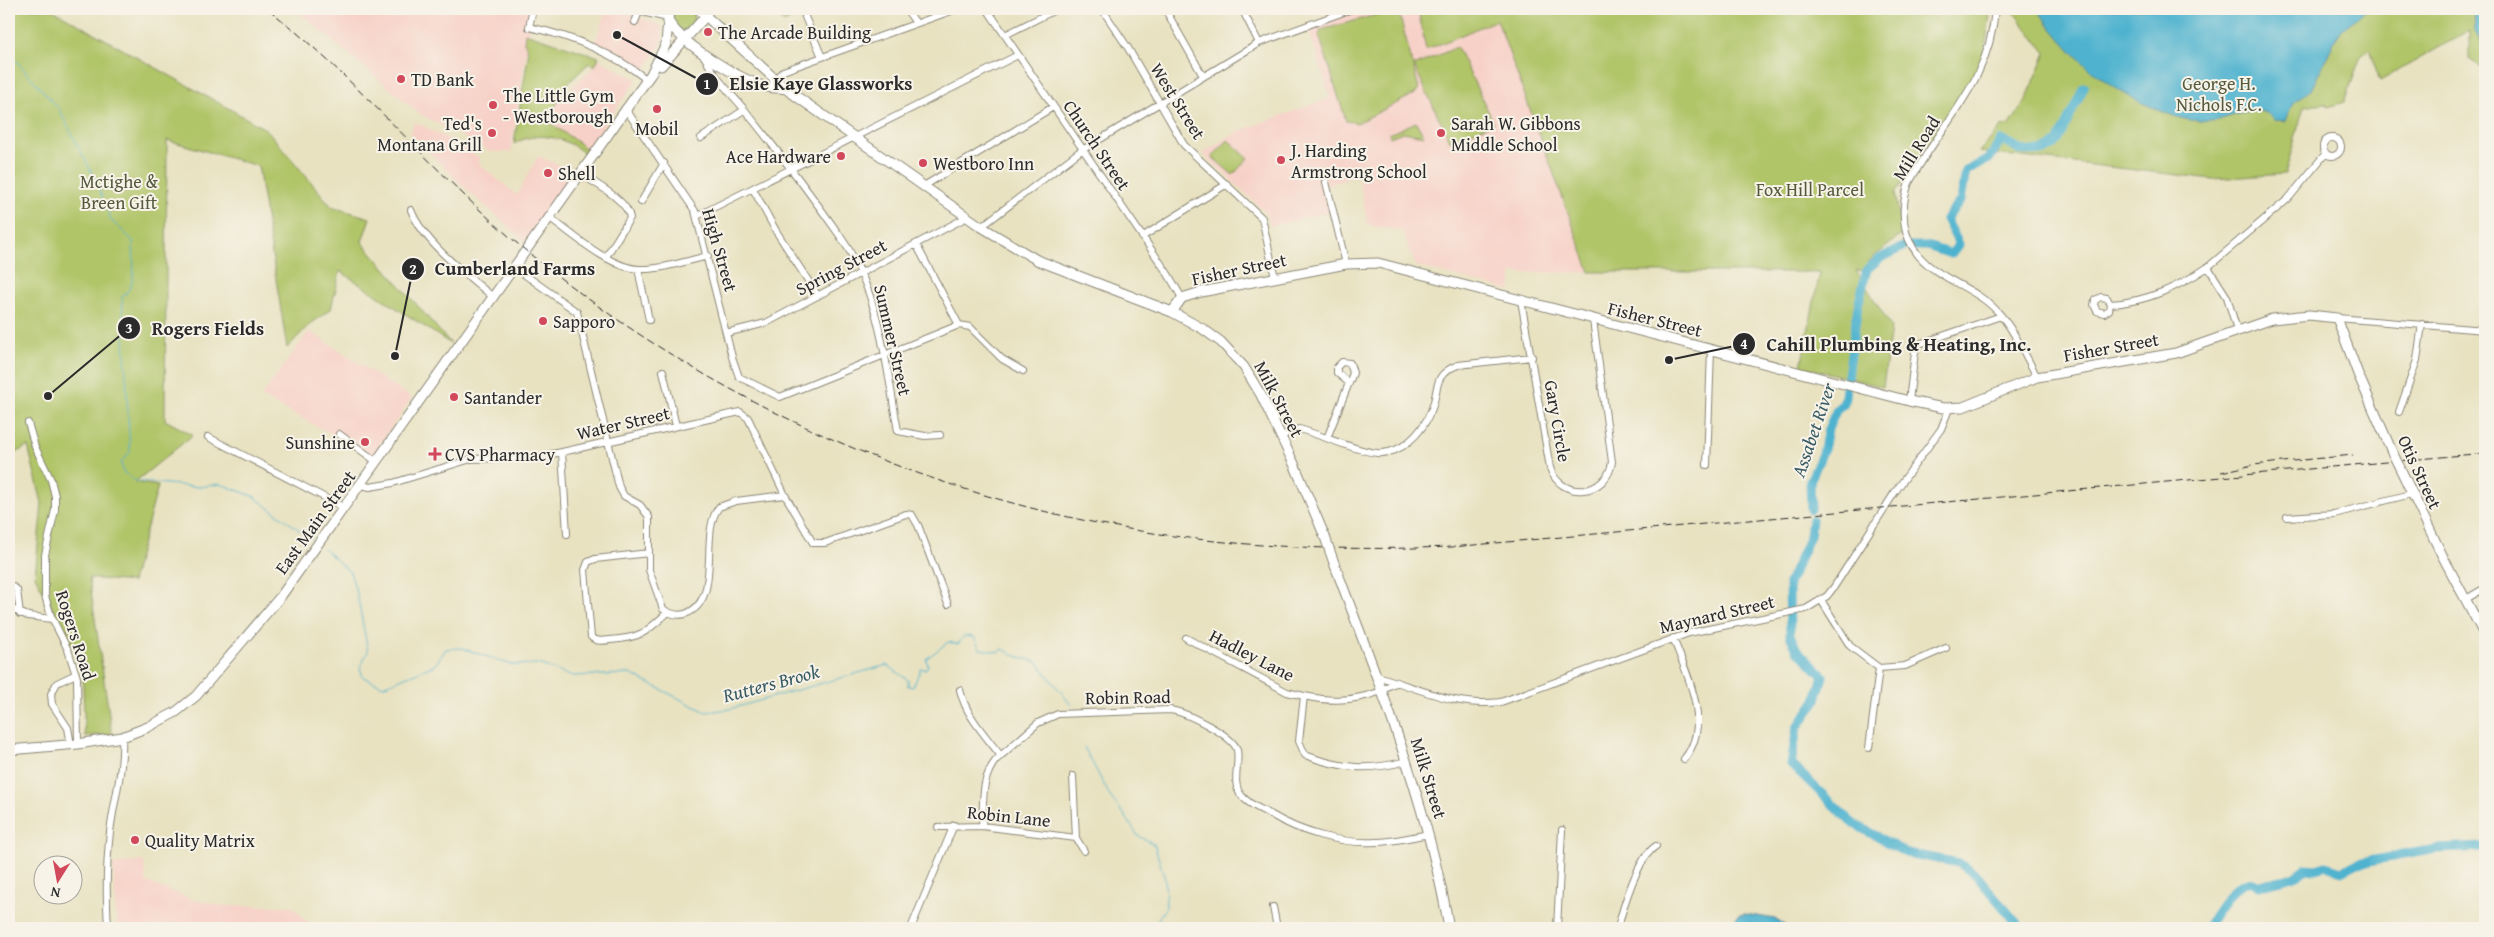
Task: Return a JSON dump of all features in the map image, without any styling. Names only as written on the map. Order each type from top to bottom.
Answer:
[{"type":"main road","name":"East Main Street","points":[[649,76],[655,72],[704,18],[703,10]]},
{"type":"main road","name":"Milk Street","points":[[703,10],[738,46],[786,89],[982,227],[1043,262],[1172,312],[1203,329],[1236,358],[1256,386],[1308,495],[1377,676],[1407,761],[1429,834],[1442,886],[1449,928]]},
{"type":"main road","name":"East Main Street","points":[[9,750],[122,737],[148,727],[176,712],[194,698],[281,596],[362,485],[579,173],[649,76],[667,42],[669,14]]},
{"type":"main road","points":[[669,14],[676,31],[683,39],[703,54],[759,85],[769,88],[786,89]]},
{"type":"main road","points":[[676,31],[684,33],[693,28]]},
{"type":"main road","points":[[673,52],[684,47],[695,48]]},
{"type":"main road","name":"Fisher Street","points":[[1172,312],[1182,298],[1201,292],[1346,264],[1389,265],[1593,320],[1909,401],[1949,408],[1969,405],[2037,377],[2176,353],[2237,330],[2284,317],[2316,315],[2337,318]]},
{"type":"main road","name":"Otis Street","points":[[2337,318],[2358,374],[2411,494],[2485,636]]},
{"type":"street","points":[[533,9],[529,27],[562,36],[599,50],[649,76]]},
{"type":"street","points":[[630,9],[639,12],[669,14]]},
{"type":"street","points":[[906,9],[916,23]]},
{"type":"street","points":[[769,88],[783,71],[957,9]]},
{"type":"street","name":"Church Street","points":[[987,9],[1168,274],[1182,298]]},
{"type":"street","points":[[1005,36],[1057,9]]},
{"type":"street","name":"West Street","points":[[1102,9],[1184,145],[1255,209],[1264,221],[1275,278]]},
{"type":"street","points":[[1165,9],[1203,76]]},
{"type":"street","points":[[1242,9],[1259,43]]},
{"type":"street","points":[[982,227],[1083,150],[1159,102],[1259,43],[1352,9]]},
{"type":"street","name":"Mill Road","points":[[1995,9],[1990,43],[1979,75],[1909,183],[1904,205],[1908,236],[1924,262],[1935,272],[1987,302],[2001,316],[2037,377]]},
{"type":"street","points":[[635,22],[639,12]]},
{"type":"street","points":[[805,17],[822,57]]},
{"type":"street","name":"Summer Street","points":[[703,54],[714,74],[791,170],[841,237],[862,273],[872,303],[884,354],[898,431],[925,436],[940,435]]},
{"type":"street","points":[[697,216],[856,138],[1018,55]]},
{"type":"street","points":[[924,186],[1053,107]]},
{"type":"street","name":"High Street","points":[[625,108],[664,163],[697,216],[739,377],[780,397],[884,354]]},
{"type":"street","points":[[701,138],[744,110]]},
{"type":"street","points":[[2110,304],[2160,294],[2188,280],[2208,267],[2288,199],[2326,153]]},
{"type":"street","points":[[641,202],[664,163]]},
{"type":"street","points":[[579,173],[621,202],[630,212],[630,218],[606,257]]},
{"type":"street","points":[[1326,182],[1346,264]]},
{"type":"street","points":[[1142,237],[1227,184]]},
{"type":"street","points":[[754,189],[776,231],[818,296]]},
{"type":"street","points":[[411,210],[418,223],[440,249],[492,297]]},
{"type":"street","points":[[549,217],[606,257],[620,264],[638,269],[708,256]]},
{"type":"street","name":"Spring Street","points":[[726,333],[766,323],[967,217]]},
{"type":"street","points":[[916,244],[959,325]]},
{"type":"street","points":[[514,267],[577,312],[621,493],[644,508],[649,516],[649,570],[654,590],[663,609],[677,615],[688,612],[695,608],[702,597],[707,582],[712,525],[719,507],[736,501],[785,495],[808,538],[816,544],[826,543],[882,522],[910,514],[918,525],[948,604]]},
{"type":"street","points":[[2208,267],[2227,297],[2237,330]]},
{"type":"street","points":[[638,269],[649,320]]},
{"type":"street","name":"Gary Circle","points":[[1521,300],[1552,472],[1558,482],[1568,488],[1579,491],[1593,489],[1607,477],[1612,460],[1593,320]]},
{"type":"street","points":[[1909,401],[1915,352],[1919,344],[2001,316]]},
{"type":"street","name":"Fisher Street","points":[[2337,318],[2485,330]]},
{"type":"street","points":[[2399,412],[2417,360],[2422,324]]},
{"type":"street","points":[[884,354],[959,325],[970,327],[1002,359],[1023,371]]},
{"type":"street","points":[[1706,465],[1711,350]]},
{"type":"street","points":[[1281,436],[1300,429],[1374,453],[1396,451],[1413,437],[1427,420],[1432,409],[1440,377],[1447,369],[1458,365],[1532,357]]},
{"type":"street","points":[[663,372],[676,426]]},
{"type":"street","points":[[1328,438],[1349,383]]},
{"type":"street","name":"Maynard Street","points":[[1377,676],[1456,702],[1479,704],[1501,702],[1673,638],[1701,630],[1806,609],[1821,600],[1834,588],[1895,492],[1941,429],[1949,408]]},
{"type":"street","name":"Water Street","points":[[362,485],[370,487],[393,483],[471,459],[537,457],[736,412],[744,414],[785,495]]},
{"type":"street","name":"Rogers Road","points":[[28,423],[35,447],[51,480],[55,496],[55,510],[47,543],[44,576],[45,596],[52,619],[76,674],[78,712],[74,744]]},
{"type":"street","points":[[339,434],[377,462]]},
{"type":"street","points":[[208,436],[345,508]]},
{"type":"street","points":[[562,452],[568,534]]},
{"type":"street","points":[[2288,517],[2334,514],[2411,494]]},
{"type":"street","points":[[649,553],[595,559],[588,562],[585,570],[591,637],[598,641],[636,637],[668,612]]},
{"type":"street","points":[[9,584],[17,590],[20,614]]},
{"type":"street","points":[[2466,599],[2485,588]]},
{"type":"street","points":[[1821,600],[1850,646],[1879,668],[1905,666],[1946,648]]},
{"type":"street","points":[[9,608],[20,614],[52,619]]},
{"type":"street","name":"Hadley Lane","points":[[1186,638],[1287,692],[1337,701],[1382,691]]},
{"type":"street","points":[[1673,638],[1692,688],[1697,720],[1695,743],[1684,759]]},
{"type":"street","points":[[1869,748],[1879,668]]},
{"type":"street","points":[[74,744],[68,728],[52,704],[51,694],[57,682],[76,674]]},
{"type":"street","points":[[1382,691],[1398,683]]},
{"type":"street","points":[[960,690],[963,704],[972,719],[1001,756]]},
{"type":"street","points":[[1304,696],[1299,741],[1305,755],[1365,769],[1407,761]]},
{"type":"street","name":"Robin Road","points":[[982,826],[985,780],[989,769],[1038,723],[1058,714],[1170,710],[1181,712],[1230,740],[1237,752],[1236,784],[1240,794],[1249,802],[1289,825],[1310,832],[1365,842],[1387,841],[1429,834]]},
{"type":"street","points":[[68,728],[70,721],[78,712]]},
{"type":"street","points":[[108,928],[105,885],[110,831],[122,763],[122,737]]},
{"type":"street","points":[[1073,776],[1076,838],[1084,851]]},
{"type":"street","points":[[912,928],[954,825]]},
{"type":"street","name":"Robin Lane","points":[[938,827],[954,825],[982,826],[1076,838]]},
{"type":"street","points":[[1557,928],[1562,830]]},
{"type":"street","points":[[1618,928],[1626,901],[1646,855],[1656,846]]},
{"type":"street","points":[[1273,907],[1277,928]]},
{"type":"shaded area","points":[[295,9],[533,9],[511,152],[491,152],[420,114]]},
{"type":"shaded area","points":[[607,9],[616,9],[662,26],[663,38],[660,46],[645,70],[612,51],[594,45]]},
{"type":"shaded area","name":"Sarah W. Gibbons Middle School","points":[[1365,9],[1418,9],[1427,50],[1497,19],[1590,272],[1512,273],[1511,291],[1416,266],[1402,231],[1368,225],[1358,174],[1323,187],[1329,212],[1270,226],[1266,213],[1202,153],[1239,131],[1330,98],[1309,29]]},
{"type":"shaded area","points":[[599,59],[637,80],[587,149],[545,121],[559,99],[595,66]]},
{"type":"shaded area","points":[[415,122],[462,146],[480,158],[479,164],[517,195],[538,156],[574,172],[551,206],[541,216],[526,242],[466,189],[410,133]]},
{"type":"shaded area","points":[[309,331],[412,398],[372,455],[340,433],[332,434],[261,397]]},
{"type":"shaded area","points":[[144,861],[146,882],[194,900],[224,906],[292,906],[313,928],[117,928],[113,865]]},
{"type":"green space","points":[[683,8],[691,11],[694,19],[691,27],[683,30],[675,27],[672,19],[675,11]]},
{"type":"green space","name":"Mctighe & Breen Gift","points":[[9,9],[51,9],[267,130],[332,207],[370,218],[362,242],[451,344],[340,271],[331,309],[308,326],[287,348],[258,166],[167,140],[165,420],[193,435],[135,482],[158,486],[132,582],[89,578],[112,735],[85,736],[82,665],[35,576],[42,503],[28,446],[9,457]]},
{"type":"green space","points":[[772,9],[812,9],[784,23]]},
{"type":"green space","points":[[1398,9],[1419,88],[1415,94],[1357,123],[1346,121],[1319,35],[1321,30]]},
{"type":"green space","name":"Fox Hill Parcel","points":[[1418,9],[1991,9],[1984,55],[1971,84],[1895,193],[1902,234],[1869,261],[1865,271],[1856,270],[1891,327],[1883,387],[1801,366],[1820,272],[1590,272],[1497,20],[1426,50]]},
{"type":"green space","name":"George H. Nichols F.C.","points":[[2011,9],[2485,9],[2485,69],[2470,60],[2470,30],[2380,81],[2369,49],[2361,55],[2345,102],[2328,107],[2326,104],[2304,106],[2285,174],[2213,179],[1979,152],[2001,127],[2010,125],[2026,100],[2046,53]]},
{"type":"green space","points":[[525,33],[599,57],[595,66],[590,62],[559,92],[562,96],[546,120],[587,149],[584,153],[568,143],[550,137],[532,137],[514,144],[528,56],[527,47],[524,42]]},
{"type":"green space","points":[[1457,47],[1494,123],[1450,141],[1414,66]]},
{"type":"green space","points":[[1416,122],[1424,136],[1403,132],[1390,137],[1389,134]]},
{"type":"green space","points":[[1228,140],[1248,158],[1233,175],[1212,157]]},
{"type":"water","points":[[2037,9],[2367,9],[2339,32],[2311,90],[2293,103],[2286,121],[2274,120],[2269,114],[2255,111],[2217,120],[2197,121],[2168,114],[2129,96],[2113,86],[2073,52]]},
{"type":"water","points":[[2474,9],[2485,9],[2485,47],[2475,31]]},
{"type":"water","points":[[1745,914],[1775,919],[1789,928],[1731,928],[1732,923],[1739,915]]},
{"type":"waterway","name":"Rutters Brook","points":[[9,16],[9,26]]},
{"type":"waterway","name":"Rutters Brook","points":[[9,53],[59,109],[94,177],[111,220],[133,241],[133,279],[127,292],[122,297],[130,452],[121,462],[123,472],[135,481],[199,487],[220,484],[253,496],[313,540]]},
{"type":"waterway","name":"Assabet River","points":[[1811,509],[1810,481],[1824,449],[1828,429],[1837,409],[1844,403],[1858,306],[1867,269],[1881,258],[1905,246],[1927,246],[1951,254],[1959,244],[1946,219],[1961,200],[1966,171],[1989,159],[2001,140],[2018,149],[2029,151],[2040,151],[2050,148],[2058,141],[2084,87]]},
{"type":"waterway","name":"Assabet River","points":[[1812,520],[1810,536],[1789,583],[1790,635],[1797,650],[1823,676],[1816,700],[1797,728],[1791,764],[1851,822],[1906,853],[1959,863],[1976,875],[2021,928]]},
{"type":"waterway","name":"Rutters Brook","points":[[324,549],[350,572],[357,594],[368,651],[360,668],[363,677],[383,686],[435,665],[446,649],[462,648],[512,665],[539,664],[570,676],[630,674],[706,712],[730,709],[887,665],[908,680],[908,686],[913,687],[921,668],[926,669],[928,665],[926,659],[948,642],[958,644],[964,636],[974,637],[980,649],[999,652],[1003,649],[1013,655],[1037,662],[1072,706]]},
{"type":"waterway","name":"Rutters Brook","points":[[1084,747],[1111,798],[1138,836],[1154,844],[1165,879],[1166,907],[1152,928]]},
{"type":"waterway","points":[[2205,928],[2229,896],[2243,884],[2251,883],[2259,886],[2295,876],[2306,868],[2316,869],[2326,866],[2342,871],[2358,863],[2436,849],[2485,847]]},
{"type":"railway","points":[[268,9],[336,68],[496,225],[530,254],[602,309],[677,358],[755,402],[836,441],[920,474],[1005,501],[1093,522],[1181,537],[1249,544],[1350,548],[1452,547],[2485,453]]},
{"type":"railway","points":[[2221,472],[2253,465],[2353,455]]},
{"type":"place","name":"The Arcade Building","points":[[708,32]]},
{"type":"place","name":"Elsie Kaye Glassworks","points":[[617,35]]},
{"type":"place","name":"TD Bank","points":[[401,79]]},
{"type":"place","name":"The Little Gym - Westborough","points":[[493,105]]},
{"type":"place","name":"Mobil","points":[[657,109]]},
{"type":"place","name":"Ted's Montana Grill","points":[[492,133]]},
{"type":"place","name":"Sarah W. Gibbons Middle School","points":[[1441,133]]},
{"type":"place","name":"Ace Hardware","points":[[841,156]]},
{"type":"place","name":"J. Harding Armstrong School","points":[[1281,160]]},
{"type":"place","name":"Westboro Inn","points":[[923,163]]},
{"type":"place","name":"Shell","points":[[548,173]]},
{"type":"place","name":"Sapporo","points":[[543,321]]},
{"type":"place","name":"Cumberland Farms","points":[[395,356]]},
{"type":"place","name":"Cahill Plumbing & Heating, Inc.","points":[[1669,360]]},
{"type":"place","name":"Rogers Fields","points":[[48,396]]},
{"type":"place","name":"Santander","points":[[454,397]]},
{"type":"place","name":"Sunshine","points":[[365,442]]},
{"type":"place","name":"CVS Pharmacy","points":[[435,454]]},
{"type":"place","name":"Quality Matrix","points":[[135,840]]}]
